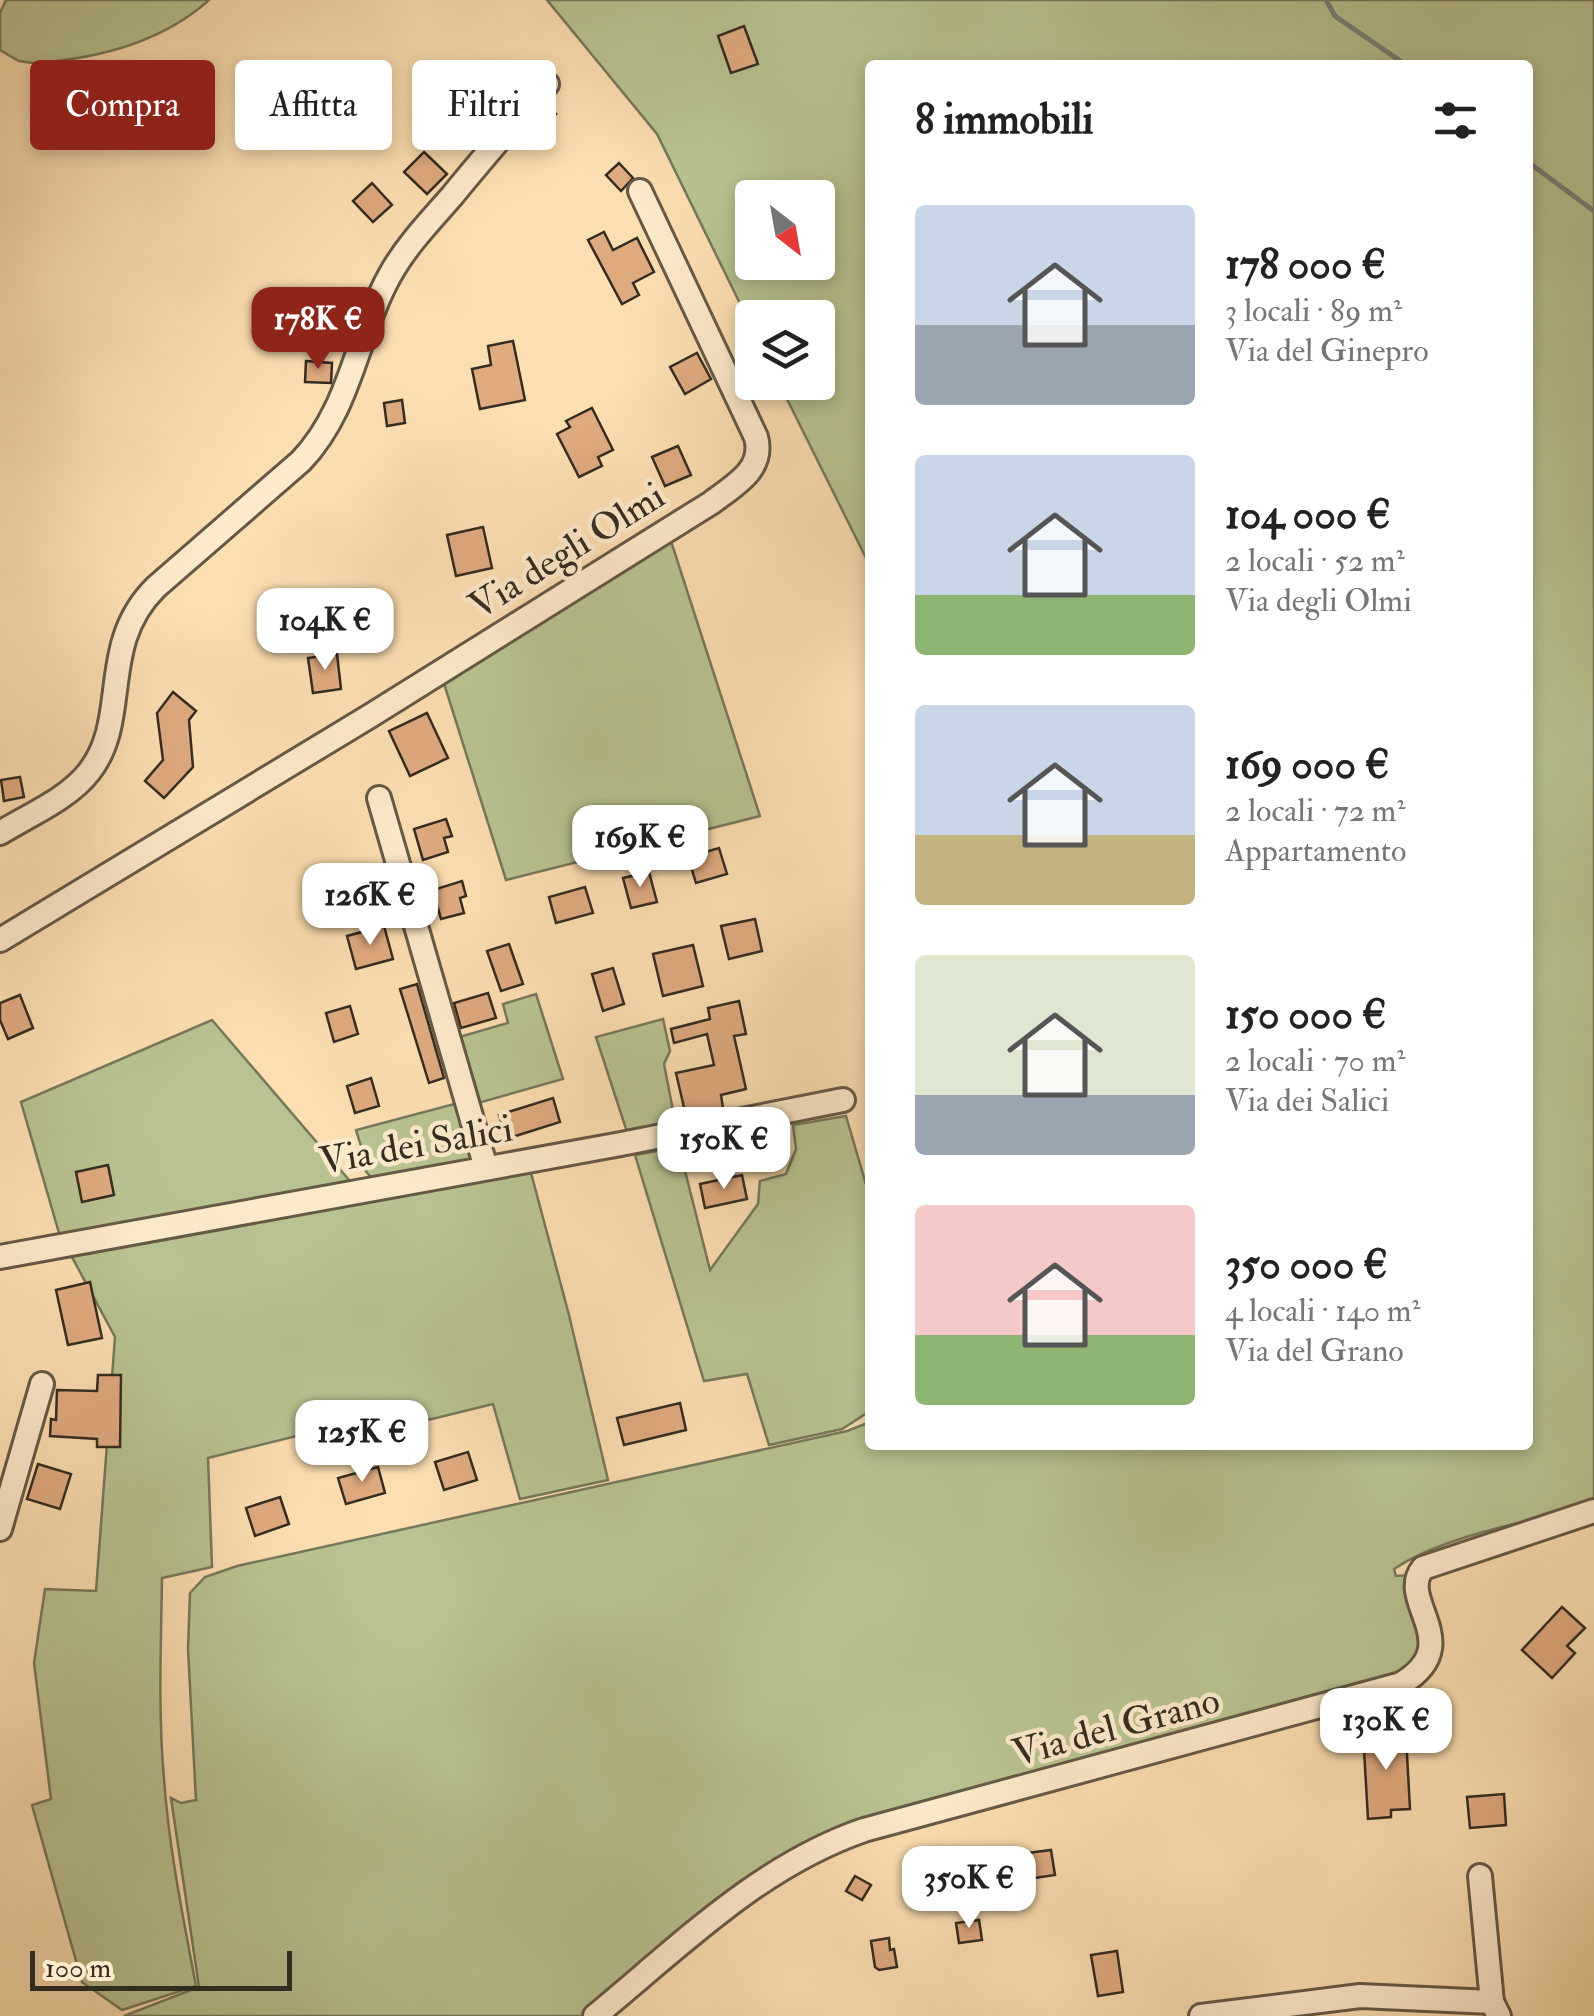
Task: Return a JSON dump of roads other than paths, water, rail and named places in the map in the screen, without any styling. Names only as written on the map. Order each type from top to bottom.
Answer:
[{"type":"street","points":[[0,833],[64,795],[90,772],[104,744],[120,648],[138,608],[156,587],[318,443],[338,408],[372,313],[392,271],[491,150]]},
{"type":"street","name":"Via degli Olmi","points":[[0,940],[711,504],[748,473],[758,454],[756,437],[640,190]]},
{"type":"street","points":[[379,798],[486,1168]]},
{"type":"street","name":"Via dei Salici","points":[[0,1257],[843,1100]]},
{"type":"street","points":[[0,1529],[42,1384]]},
{"type":"street","name":"Via del Grano","points":[[595,2016],[751,1888],[824,1845],[864,1830],[1401,1684],[1422,1667],[1430,1654],[1429,1630],[1417,1587],[1418,1575],[1424,1568],[1594,1510]]},
{"type":"street","points":[[1201,2016],[1360,1996],[1496,2009],[1480,1876]]},
{"type":"street","points":[[1344,2016],[1360,1996]]},
{"type":"waterway","points":[[1326,0],[1335,16],[1399,60]]},
{"type":"waterway","points":[[1533,166],[1594,211]]}]
